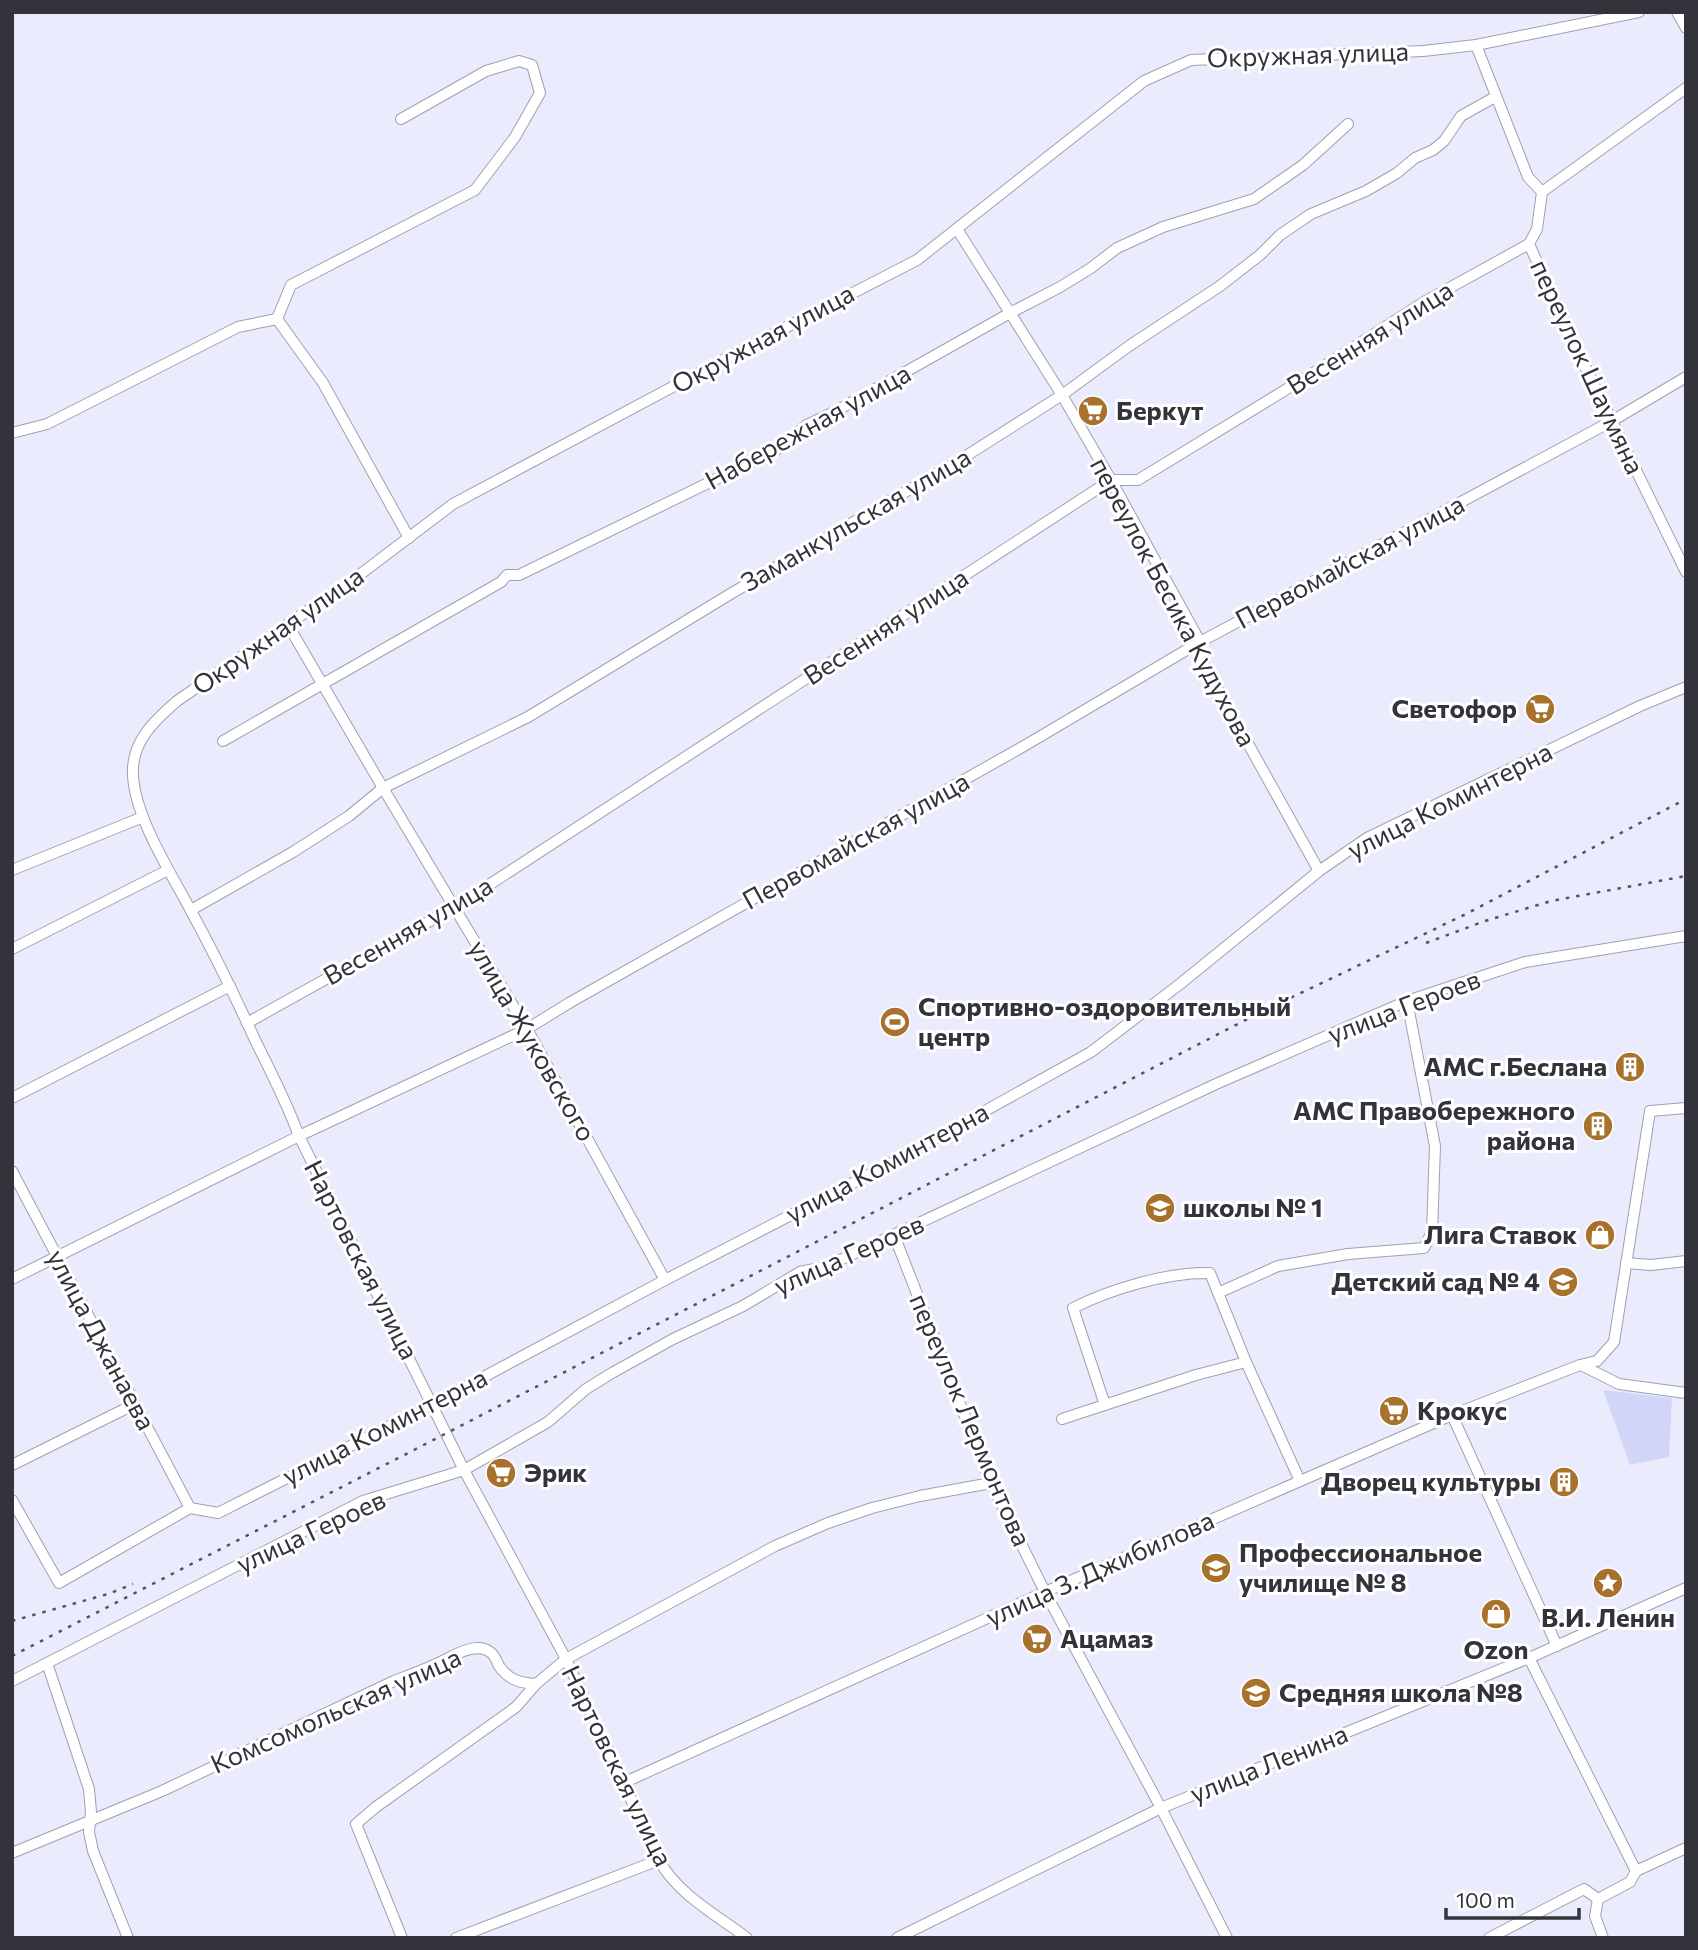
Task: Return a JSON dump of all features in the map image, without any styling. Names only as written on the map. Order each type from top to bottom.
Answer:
[{"type":"street","name":"Окружная улица","points":[[143,817],[133,775],[134,759],[141,737],[157,718],[177,701],[288,625],[453,504],[917,260],[1144,81],[1191,60],[1423,51],[1476,45],[1639,12]]},
{"type":"street","points":[[1677,12],[1686,28]]},
{"type":"street","points":[[1476,45],[1528,177],[1542,192],[1686,88]]},
{"type":"street","points":[[277,319],[291,285],[475,190],[515,137],[540,93],[532,65],[519,61],[486,71],[401,119]]},
{"type":"street","name":"Заманкульская улица","points":[[191,910],[338,824],[383,788],[527,717],[955,463],[1062,395],[1129,346],[1220,286],[1260,255],[1280,235],[1311,214],[1366,191],[1397,173],[1415,158],[1433,150],[1444,141],[1461,116],[1495,97]]},
{"type":"street","name":"Набережная улица","points":[[223,741],[501,582],[507,575],[519,575],[776,450],[807,425],[1060,288],[1117,248],[1163,227],[1254,199],[1303,165],[1348,124]]},
{"type":"street","name":"переулок Шаумяна","points":[[1542,192],[1537,229],[1529,244],[1572,340],[1686,572]]},
{"type":"street","name":"переулок Бесика Кудухова","points":[[957,229],[1062,395],[1111,480],[1200,642],[1202,661],[1319,871]]},
{"type":"street","name":"Весенняя улица","points":[[247,1023],[455,907],[1111,480],[1138,480],[1424,302],[1529,244]]},
{"type":"street","points":[[12,433],[47,424],[238,327],[277,319]]},
{"type":"street","points":[[277,319],[323,383],[409,538]]},
{"type":"street","name":"Первомайская улица","points":[[12,1279],[299,1136],[527,1028],[1024,746],[1200,642],[1612,421],[1686,377]]},
{"type":"street","name":"улица Жуковского","points":[[288,625],[527,1028],[665,1280]]},
{"type":"street","name":"улица Коминтерна","points":[[190,1508],[218,1513],[433,1404],[886,1166],[1091,1052],[1319,871],[1367,838],[1640,706],[1686,687]]},
{"type":"street","points":[[12,870],[143,817]]},
{"type":"street","name":"Нартовская улица","points":[[143,817],[230,986],[299,1136],[464,1470],[566,1659],[665,1872],[747,1938]]},
{"type":"street","points":[[12,948],[168,870]]},
{"type":"street","name":"улица Героев","points":[[12,1681],[363,1501],[464,1470],[548,1422],[586,1389],[673,1339],[743,1306],[800,1272],[825,1267],[1216,1084],[1407,1001],[1525,962],[1686,936]]},
{"type":"street","points":[[12,1098],[230,986]]},
{"type":"street","points":[[1218,1293],[1278,1266],[1348,1254],[1424,1248],[1432,1232],[1435,1146],[1407,1001]]},
{"type":"street","name":"улица З. Джибилова","points":[[623,1783],[1045,1592],[1452,1415],[1580,1364],[1597,1362],[1614,1342],[1650,1111],[1686,1108]]},
{"type":"street","name":"улица Джанаева","points":[[12,1171],[190,1508]]},
{"type":"street","name":"переулок Лермонтова","points":[[894,1235],[991,1483],[1045,1592],[1161,1808],[1227,1938]]},
{"type":"street","points":[[1626,1263],[1651,1265],[1686,1261]]},
{"type":"street","points":[[1105,1405],[1073,1308],[1100,1295],[1172,1276],[1210,1273],[1246,1362],[1300,1481]]},
{"type":"street","points":[[1062,1419],[1196,1375],[1246,1362]]},
{"type":"street","points":[[1580,1364],[1619,1384],[1686,1393]]},
{"type":"street","points":[[12,1465],[135,1404]]},
{"type":"street","points":[[1452,1415],[1557,1646]]},
{"type":"street","points":[[402,1938],[356,1824],[516,1707],[536,1684],[566,1659],[775,1546],[828,1523],[908,1499],[991,1483]]},
{"type":"street","points":[[12,1500],[59,1583],[190,1508]]},
{"type":"street","name":"улица Ленина","points":[[897,1938],[1161,1808],[1529,1658],[1686,1587]]},
{"type":"street","name":"Комсомольская улица","points":[[12,1853],[162,1791],[394,1681],[467,1650],[482,1649],[491,1652],[512,1680],[536,1684]]},
{"type":"street","points":[[1529,1658],[1636,1871]]},
{"type":"street","points":[[47,1664],[89,1789],[89,1832],[93,1851],[128,1938]]},
{"type":"street","points":[[1598,1899],[1630,1882],[1636,1871],[1686,1848]]},
{"type":"street","points":[[456,1938],[659,1860]]},
{"type":"street","points":[[1489,1938],[1584,1889],[1598,1899]]},
{"type":"street","points":[[1598,1899],[1595,1916],[1603,1938]]},
{"type":"shaded area","points":[[1603,1390],[1672,1398],[1669,1457],[1630,1465]]},
{"type":"railway","points":[[12,1656],[1259,1013],[1464,915],[1686,799]]},
{"type":"railway","points":[[1426,943],[1551,901],[1686,876]]},
{"type":"railway","points":[[12,1621],[108,1594],[133,1584]]},
{"type":"place","name":"Беркут","points":[[1093,411]]},
{"type":"place","name":"Светофор","points":[[1540,709]]},
{"type":"place","name":"Спортивно-оздоровительный центр","points":[[895,1022]]},
{"type":"place","name":"АМС г.Беслана","points":[[1630,1067]]},
{"type":"place","name":"АМС Правобережного района","points":[[1598,1126]]},
{"type":"place","name":"школы № 1","points":[[1160,1208]]},
{"type":"place","name":"Лига Ставок","points":[[1600,1235]]},
{"type":"place","name":"Детский сад № 4","points":[[1563,1282]]},
{"type":"place","name":"Крокус","points":[[1394,1411]]},
{"type":"place","name":"Эрик","points":[[501,1473]]},
{"type":"place","name":"Дворец культуры","points":[[1564,1482]]},
{"type":"place","name":"Профессиональное училище № 8","points":[[1216,1568]]},
{"type":"place","name":"В.И. Ленин","points":[[1608,1583]]},
{"type":"place","name":"Ozon","points":[[1496,1614]]},
{"type":"place","name":"Ацамаз","points":[[1037,1639]]},
{"type":"place","name":"Средняя школа №8","points":[[1256,1693]]}]
